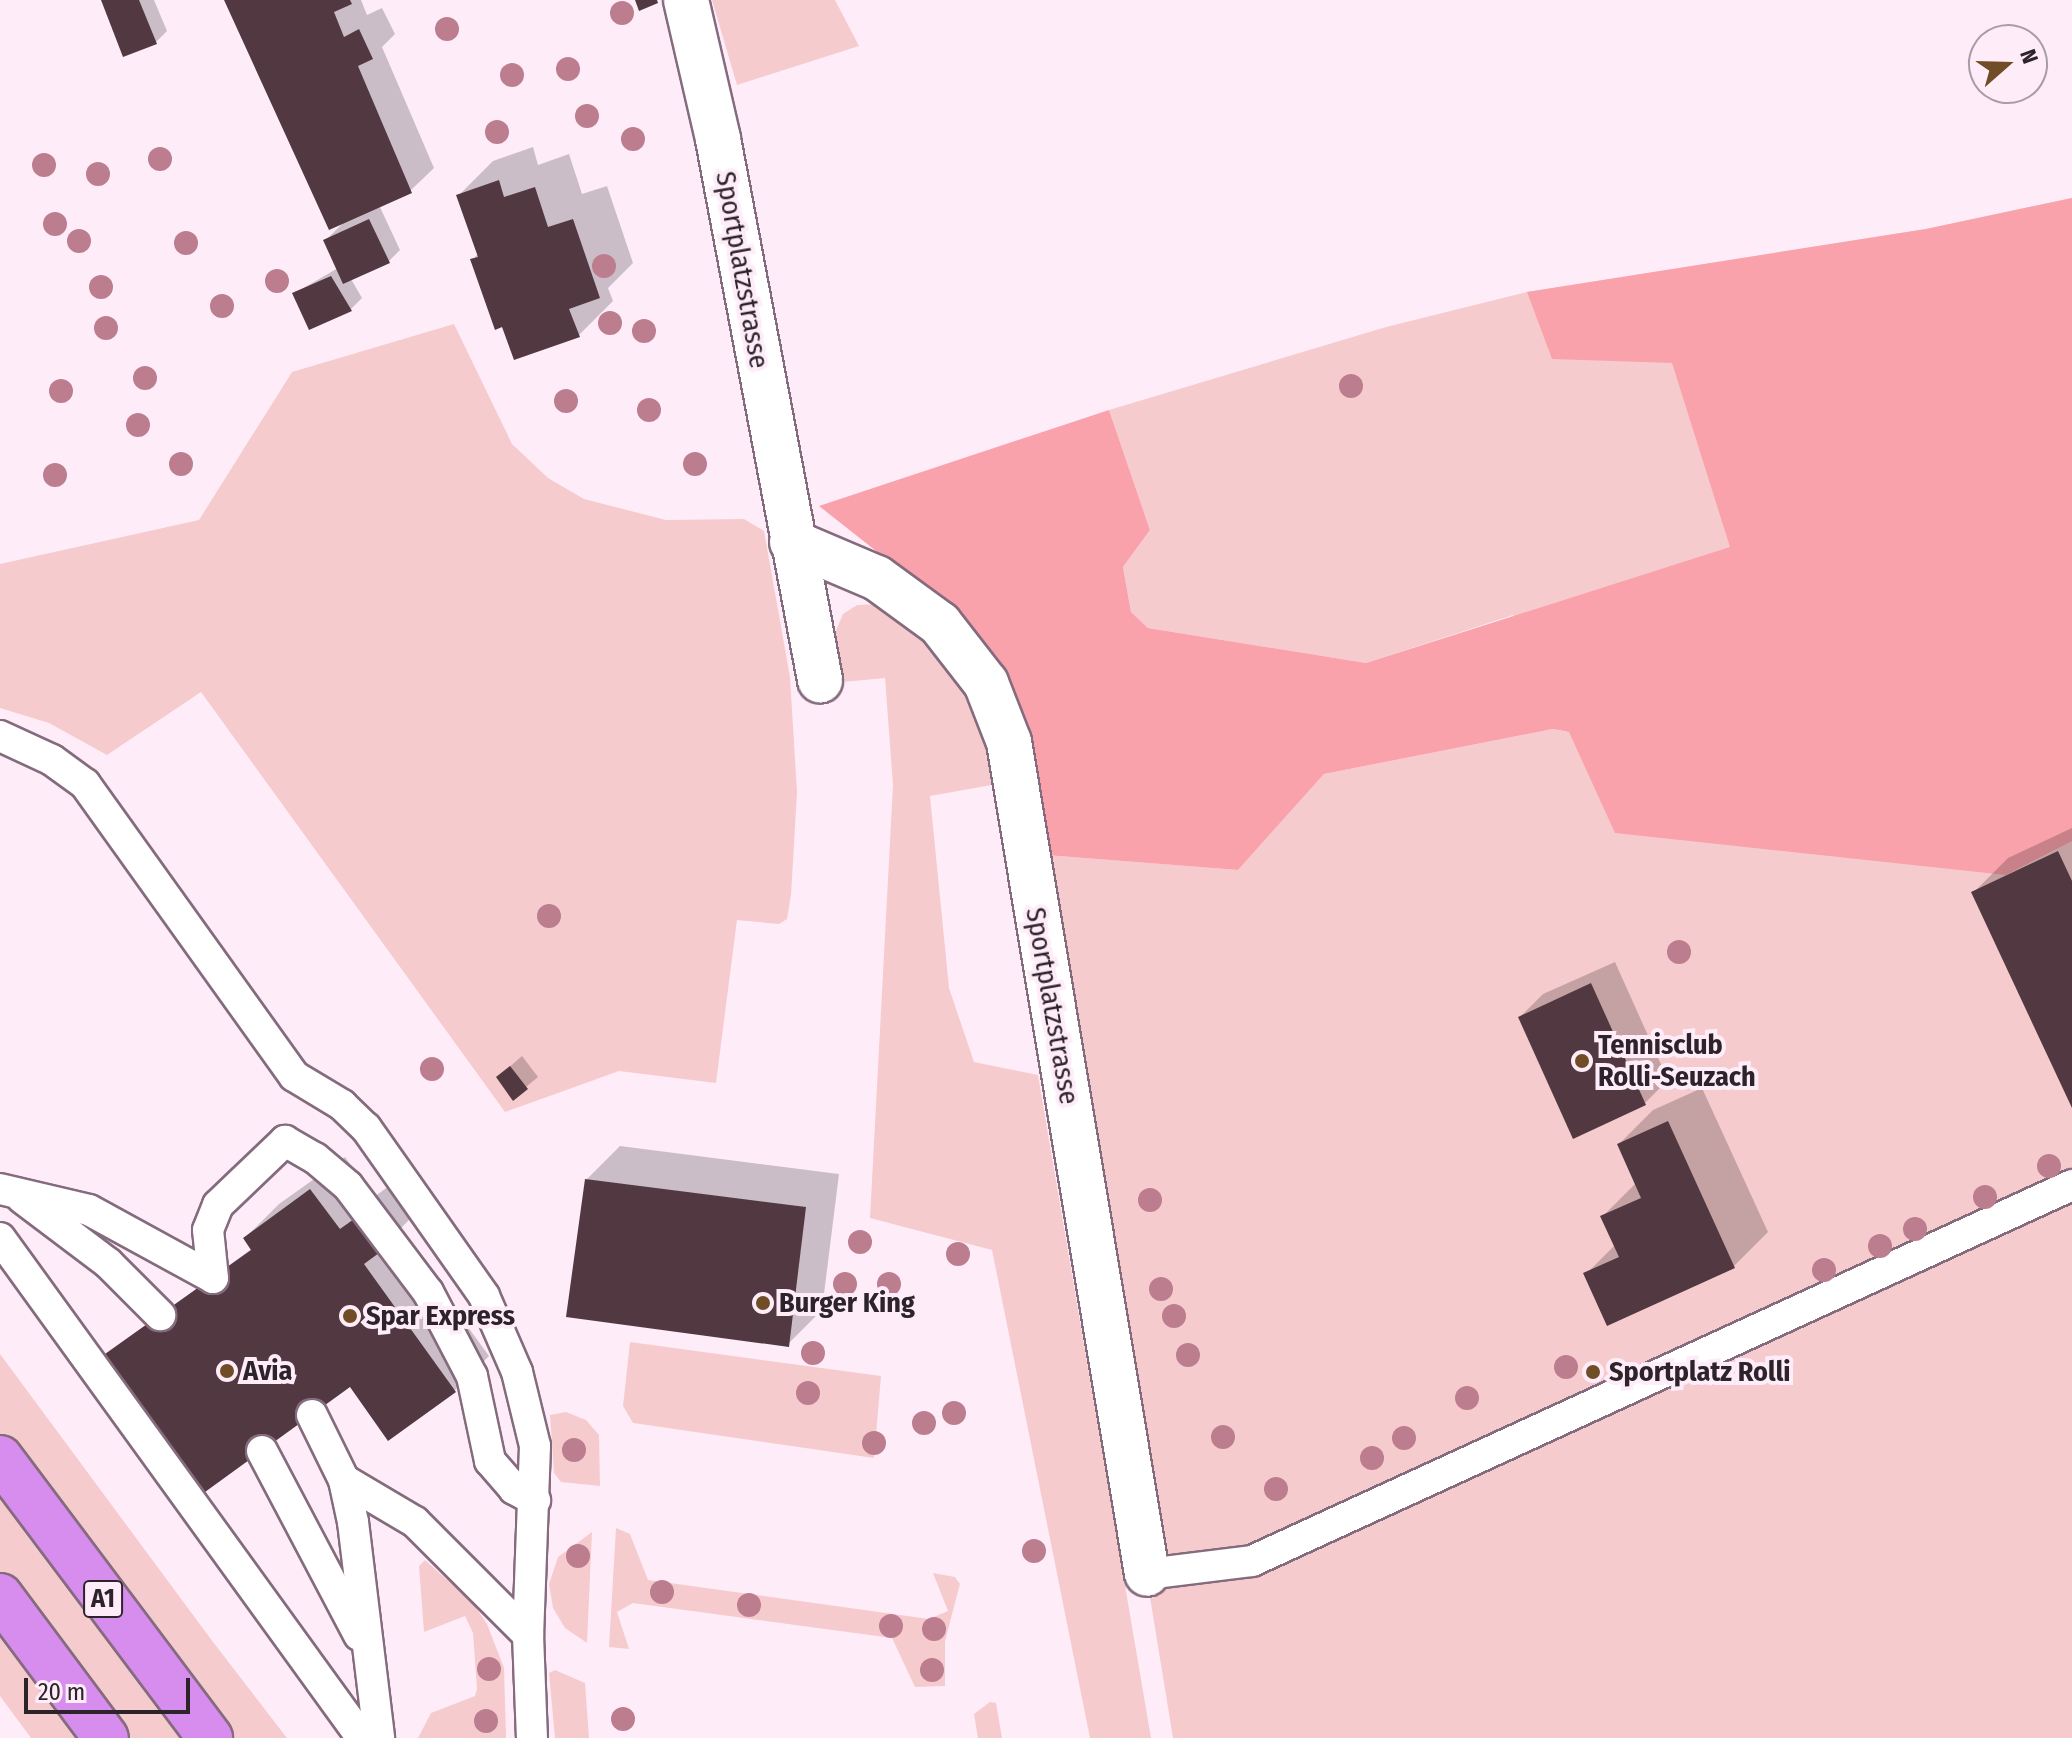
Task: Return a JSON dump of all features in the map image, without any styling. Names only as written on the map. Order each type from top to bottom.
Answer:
[{"type":"highway","name":"A1","points":[[0,1458],[210,1738]]},
{"type":"highway","points":[[0,1596],[106,1738]]},
{"type":"street","name":"Sportplatzstrasse","points":[[686,0],[718,139],[820,680]]},
{"type":"street","name":"Sportplatzstrasse","points":[[792,542],[877,578],[940,624],[986,683],[1009,742],[1147,1574]]},
{"type":"lane","points":[[0,736],[52,760],[85,784],[294,1076],[342,1105],[366,1128],[462,1260],[504,1336],[528,1408],[535,1500],[528,1635],[532,1738]]},
{"type":"lane","points":[[7,1191],[89,1210],[213,1278],[208,1230],[218,1205],[285,1141],[330,1168],[428,1292],[472,1376],[490,1461],[503,1479],[535,1500]]},
{"type":"lane","points":[[1147,1574],[1252,1561],[2072,1185]]},
{"type":"lane","points":[[7,1191],[99,1256],[160,1315]]},
{"type":"lane","points":[[0,1238],[362,1738]]},
{"type":"lane","points":[[312,1415],[344,1480],[379,1738]]},
{"type":"lane","points":[[262,1451],[369,1655]]},
{"type":"lane","points":[[344,1480],[415,1522],[528,1635]]},
{"type":"shaded area","points":[[712,0],[835,0],[859,46],[737,85]]},
{"type":"shaded area","name":"Sportplatz Rolli","points":[[2072,198],[2072,1738],[1173,1738],[1080,1169],[1047,855],[1238,870],[1324,774],[1553,729],[1567,732],[1513,615],[1366,663],[1148,628],[1131,612],[1123,567],[1150,530],[1109,410],[1386,327],[1527,292],[1926,229]]},
{"type":"shaded area","points":[[2072,198],[2072,841],[2006,875],[1615,833],[1569,732],[1553,729],[1324,774],[1238,870],[1046,855],[1008,684],[987,648],[946,606],[819,506],[1109,410],[1150,530],[1123,567],[1131,612],[1148,628],[1366,663],[1730,547],[1672,363],[1552,359],[1527,292],[1926,229]]},
{"type":"shaded area","points":[[454,324],[512,444],[548,478],[584,499],[666,520],[744,519],[764,531],[790,677],[797,792],[791,895],[787,919],[779,924],[737,920],[716,1083],[619,1071],[505,1112],[201,692],[107,755],[49,723],[0,708],[0,564],[199,520],[292,372]]},
{"type":"shaded area","points":[[879,604],[947,658],[984,724],[997,784],[930,796],[949,988],[974,1062],[1038,1075],[1151,1738],[1090,1738],[992,1250],[870,1218],[893,785],[885,678],[843,682],[835,633],[843,614],[857,605]]},
{"type":"shaded area","points":[[630,1342],[881,1376],[874,1458],[633,1423],[623,1406]]},
{"type":"shaded area","points":[[0,1354],[287,1738],[31,1738],[0,1696]]},
{"type":"shaded area","points":[[566,1412],[586,1420],[599,1435],[600,1486],[561,1482],[554,1473],[550,1415]]},
{"type":"shaded area","points":[[616,1528],[630,1534],[648,1580],[929,1619],[948,1611],[933,1573],[955,1577],[960,1584],[945,1641],[945,1686],[915,1687],[892,1638],[633,1603],[617,1612],[629,1649],[609,1647]]},
{"type":"shaded area","points":[[592,1532],[587,1643],[565,1628],[553,1608],[549,1584],[558,1557]]},
{"type":"shaded area","points":[[425,1560],[473,1603],[487,1624],[504,1668],[506,1738],[418,1738],[431,1713],[475,1696],[477,1689],[473,1633],[465,1616],[424,1632],[419,1566]]},
{"type":"shaded area","points":[[555,1670],[585,1683],[589,1738],[555,1738],[549,1673]]},
{"type":"shaded area","points":[[990,1702],[996,1703],[1002,1738],[978,1738],[974,1714]]},
{"type":"building","points":[[101,0],[139,0],[157,44],[123,57]]},
{"type":"building","points":[[224,0],[350,0],[352,4],[334,12],[344,37],[359,29],[373,59],[358,66],[412,193],[329,230]]},
{"type":"building","points":[[635,0],[657,0],[658,3],[639,11]]},
{"type":"building","points":[[499,180],[504,197],[535,187],[548,227],[573,219],[600,298],[569,309],[580,337],[514,360],[502,327],[495,330],[470,259],[478,257],[456,195]]},
{"type":"building","points":[[369,219],[390,263],[343,284],[323,240]]},
{"type":"building","points":[[331,276],[352,311],[309,330],[292,293]]},
{"type":"building","points":[[2058,851],[2072,881],[2072,1108],[1971,892]]},
{"type":"building","name":"Tennisclub Rolli-Seuzach","points":[[1591,983],[1646,1105],[1573,1139],[1518,1017]]},
{"type":"building","points":[[510,1066],[528,1089],[513,1101],[496,1077]]},
{"type":"building","points":[[1668,1121],[1735,1268],[1607,1326],[1583,1273],[1619,1257],[1600,1216],[1641,1198],[1617,1144]]},
{"type":"building","points":[[585,1179],[806,1207],[789,1347],[566,1317]]},
{"type":"building","points":[[310,1189],[340,1229],[354,1219],[379,1253],[364,1264],[456,1392],[388,1441],[350,1387],[205,1492],[105,1354],[251,1250],[243,1238]]},
{"type":"place","name":"Tennisclub Rolli-Seuzach","points":[[1582,1061]]},
{"type":"place","name":"Burger King","points":[[763,1303]]},
{"type":"place","name":"Spar Express","points":[[350,1316]]},
{"type":"place","name":"Avia","points":[[227,1371]]},
{"type":"place","name":"Sportplatz Rolli","points":[[1593,1372]]}]
